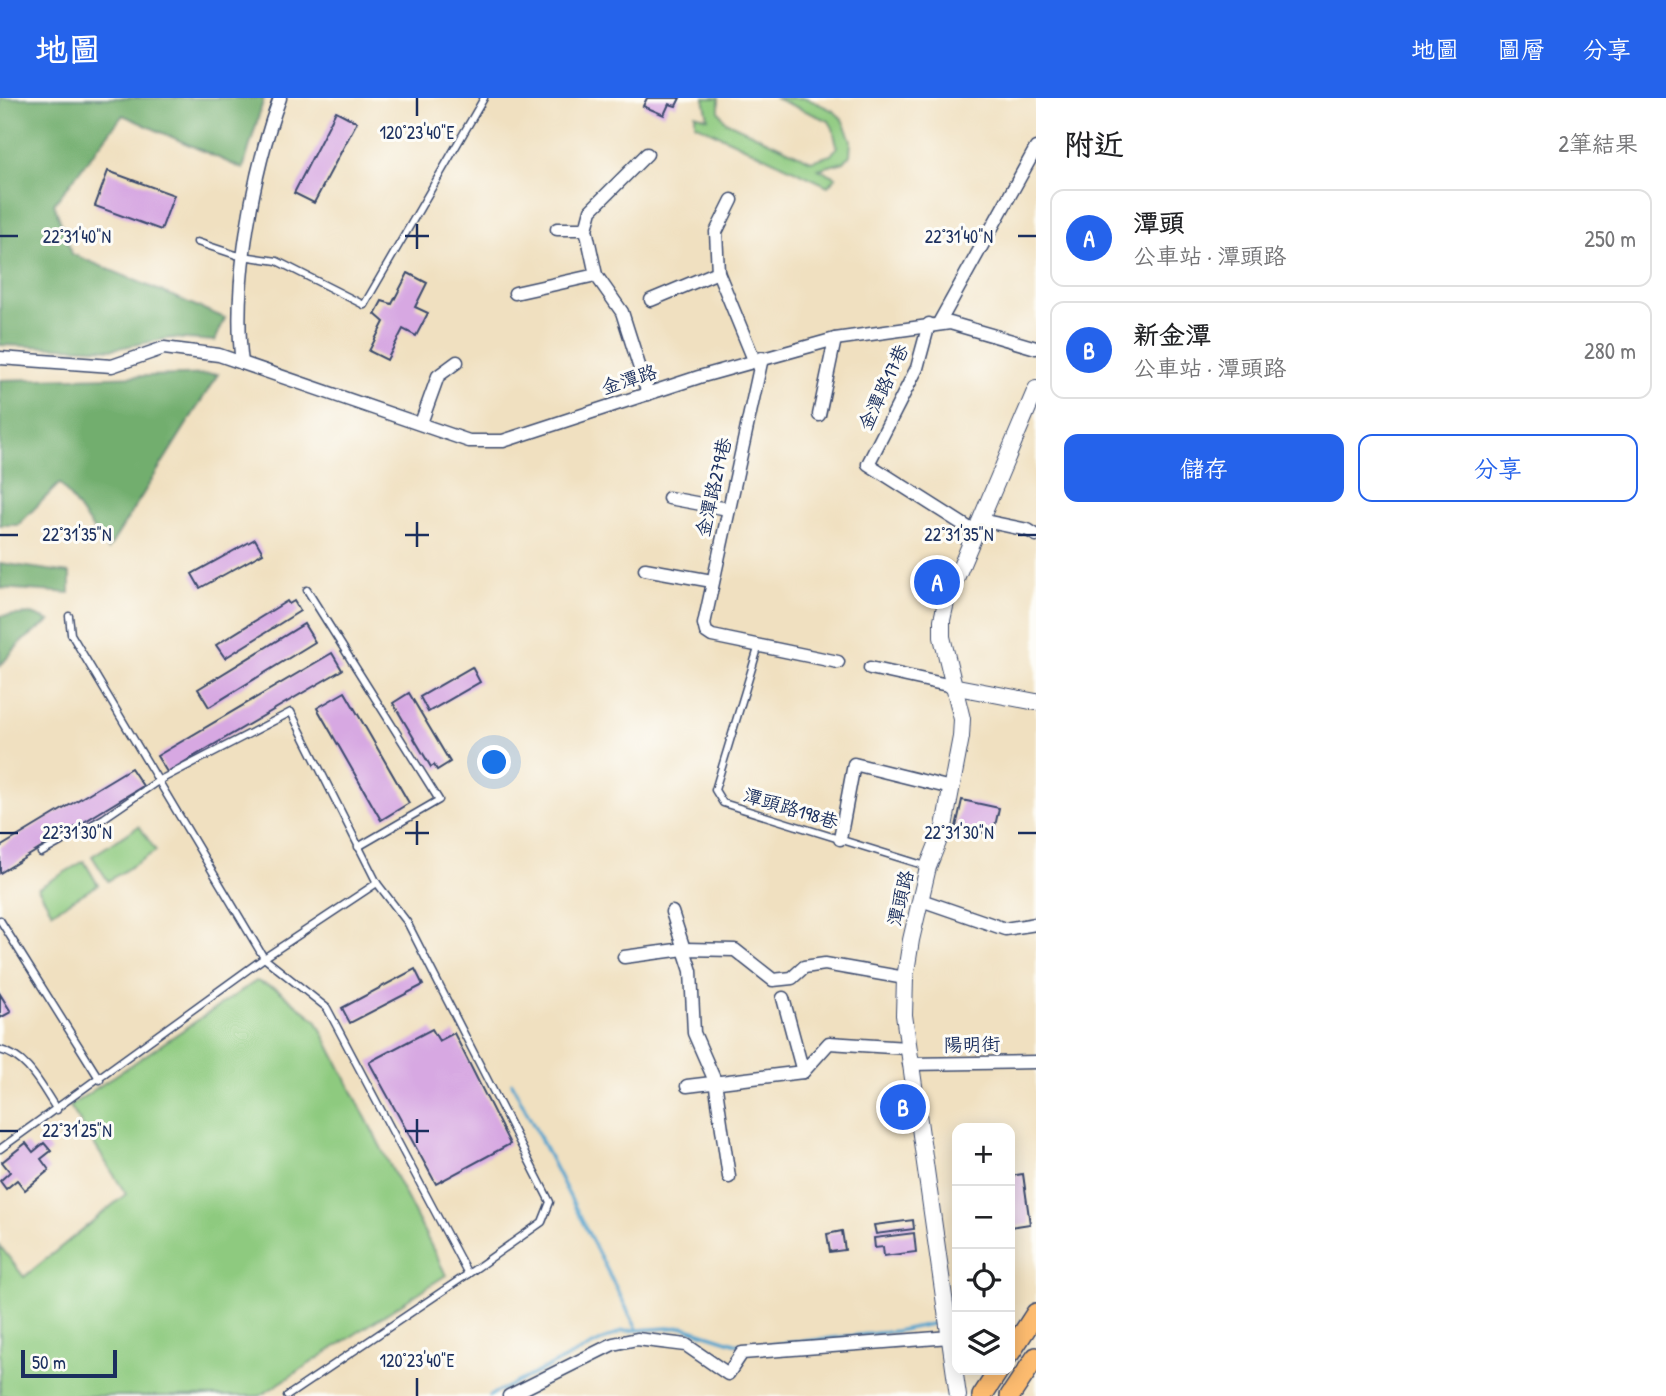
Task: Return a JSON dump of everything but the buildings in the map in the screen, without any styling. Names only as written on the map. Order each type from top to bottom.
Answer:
[{"type":"main road","points":[[1015,1345],[1036,1313]]},
{"type":"main road","points":[[1010,1396],[1036,1357]]},
{"type":"main road","points":[[982,1396],[996,1375]]},
{"type":"street","points":[[242,363],[245,255],[261,153],[280,98]]},
{"type":"street","name":"金潭路17巷","points":[[977,526],[868,464],[917,368],[934,324],[1036,148]]},
{"type":"street","points":[[647,154],[591,210],[586,229],[596,275],[622,312],[648,394]]},
{"type":"street","points":[[732,200],[716,232],[718,272],[758,359]]},
{"type":"street","points":[[557,229],[586,229]]},
{"type":"street","points":[[651,300],[718,272]]},
{"type":"street","points":[[515,293],[596,275]]},
{"type":"street","name":"金潭路","points":[[0,358],[112,366],[164,348],[219,355],[469,441],[503,441],[758,359],[835,339],[934,324],[972,328],[1036,348]]},
{"type":"street","points":[[819,415],[835,339]]},
{"type":"street","name":"金潭路279巷","points":[[758,359],[704,624],[706,632],[712,636],[760,645]]},
{"type":"street","points":[[421,423],[438,376],[457,362]]},
{"type":"street","name":"潭頭路","points":[[958,1396],[908,1056],[905,978],[928,867],[944,827],[962,719],[952,686],[942,620],[977,526],[1036,389]]},
{"type":"street","points":[[669,498],[728,509]]},
{"type":"street","points":[[977,526],[1028,530],[1036,535]]},
{"type":"street","points":[[645,569],[712,581]]},
{"type":"street","points":[[760,645],[838,662]]},
{"type":"street","points":[[870,668],[1036,702]]},
{"type":"street","points":[[840,839],[854,764],[951,788]]},
{"type":"street","points":[[921,900],[1005,929],[1036,924]]},
{"type":"street","points":[[672,912],[691,971],[694,1033],[715,1081],[729,1177]]},
{"type":"street","points":[[624,957],[684,949],[734,950],[773,979],[792,978],[804,967],[825,964],[905,978]]},
{"type":"street","points":[[687,1086],[803,1072],[783,998]]},
{"type":"street","name":"陽明街","points":[[803,1072],[829,1043],[908,1056],[1036,1062]]},
{"type":"street","points":[[509,1396],[613,1344],[637,1339],[687,1345],[727,1374],[741,1353],[950,1338]]},
{"type":"lane","points":[[197,242],[277,261],[364,305],[484,98]]},
{"type":"lane","points":[[307,590],[439,800],[358,847]]},
{"type":"lane","points":[[69,616],[71,634],[264,958],[327,1008],[468,1274]]},
{"type":"lane","name":"潭頭路198巷","points":[[760,645],[715,790],[723,803],[928,867]]},
{"type":"lane","points":[[41,853],[104,818],[158,781],[291,712],[377,883],[407,922],[550,1202],[542,1222],[287,1396]]},
{"type":"lane","points":[[0,1149],[100,1080],[264,958],[377,883]]},
{"type":"lane","points":[[0,920],[100,1080]]},
{"type":"lane","points":[[0,1050],[15,1055],[25,1064],[57,1110]]},
{"type":"green space","points":[[0,98],[264,98],[243,169],[123,115],[54,204],[72,254],[225,318],[215,341],[171,338],[113,349],[0,345]]},
{"type":"green space","points":[[704,98],[719,98],[719,111],[725,121],[811,161],[831,155],[837,147],[829,121],[775,98],[806,98],[834,111],[842,119],[851,140],[850,155],[844,162],[818,169],[836,177],[828,186],[695,124],[695,114],[708,118]]},
{"type":"green space","points":[[218,374],[108,550],[60,483],[18,525],[0,525],[0,380]]},
{"type":"green space","points":[[0,563],[70,573],[70,593],[0,588]]},
{"type":"green space","points":[[32,614],[50,621],[21,642],[0,666],[0,616]]},
{"type":"green space","points":[[139,826],[156,851],[108,881],[92,856]]},
{"type":"green space","points":[[84,861],[98,885],[52,912],[38,888]]},
{"type":"green space","points":[[256,981],[277,989],[316,1020],[446,1275],[260,1396],[0,1396],[0,1246],[24,1277],[126,1194],[70,1106]]},
{"type":"waterway","points":[[512,1083],[637,1329]]},
{"type":"waterway","points":[[761,1346],[896,1331],[936,1323]]},
{"type":"waterway","points":[[489,1396],[622,1331],[684,1327],[747,1347]]},
{"type":"place","name":"潭頭","points":[[937,582]]},
{"type":"place","name":"新金潭","points":[[903,1107]]}]
